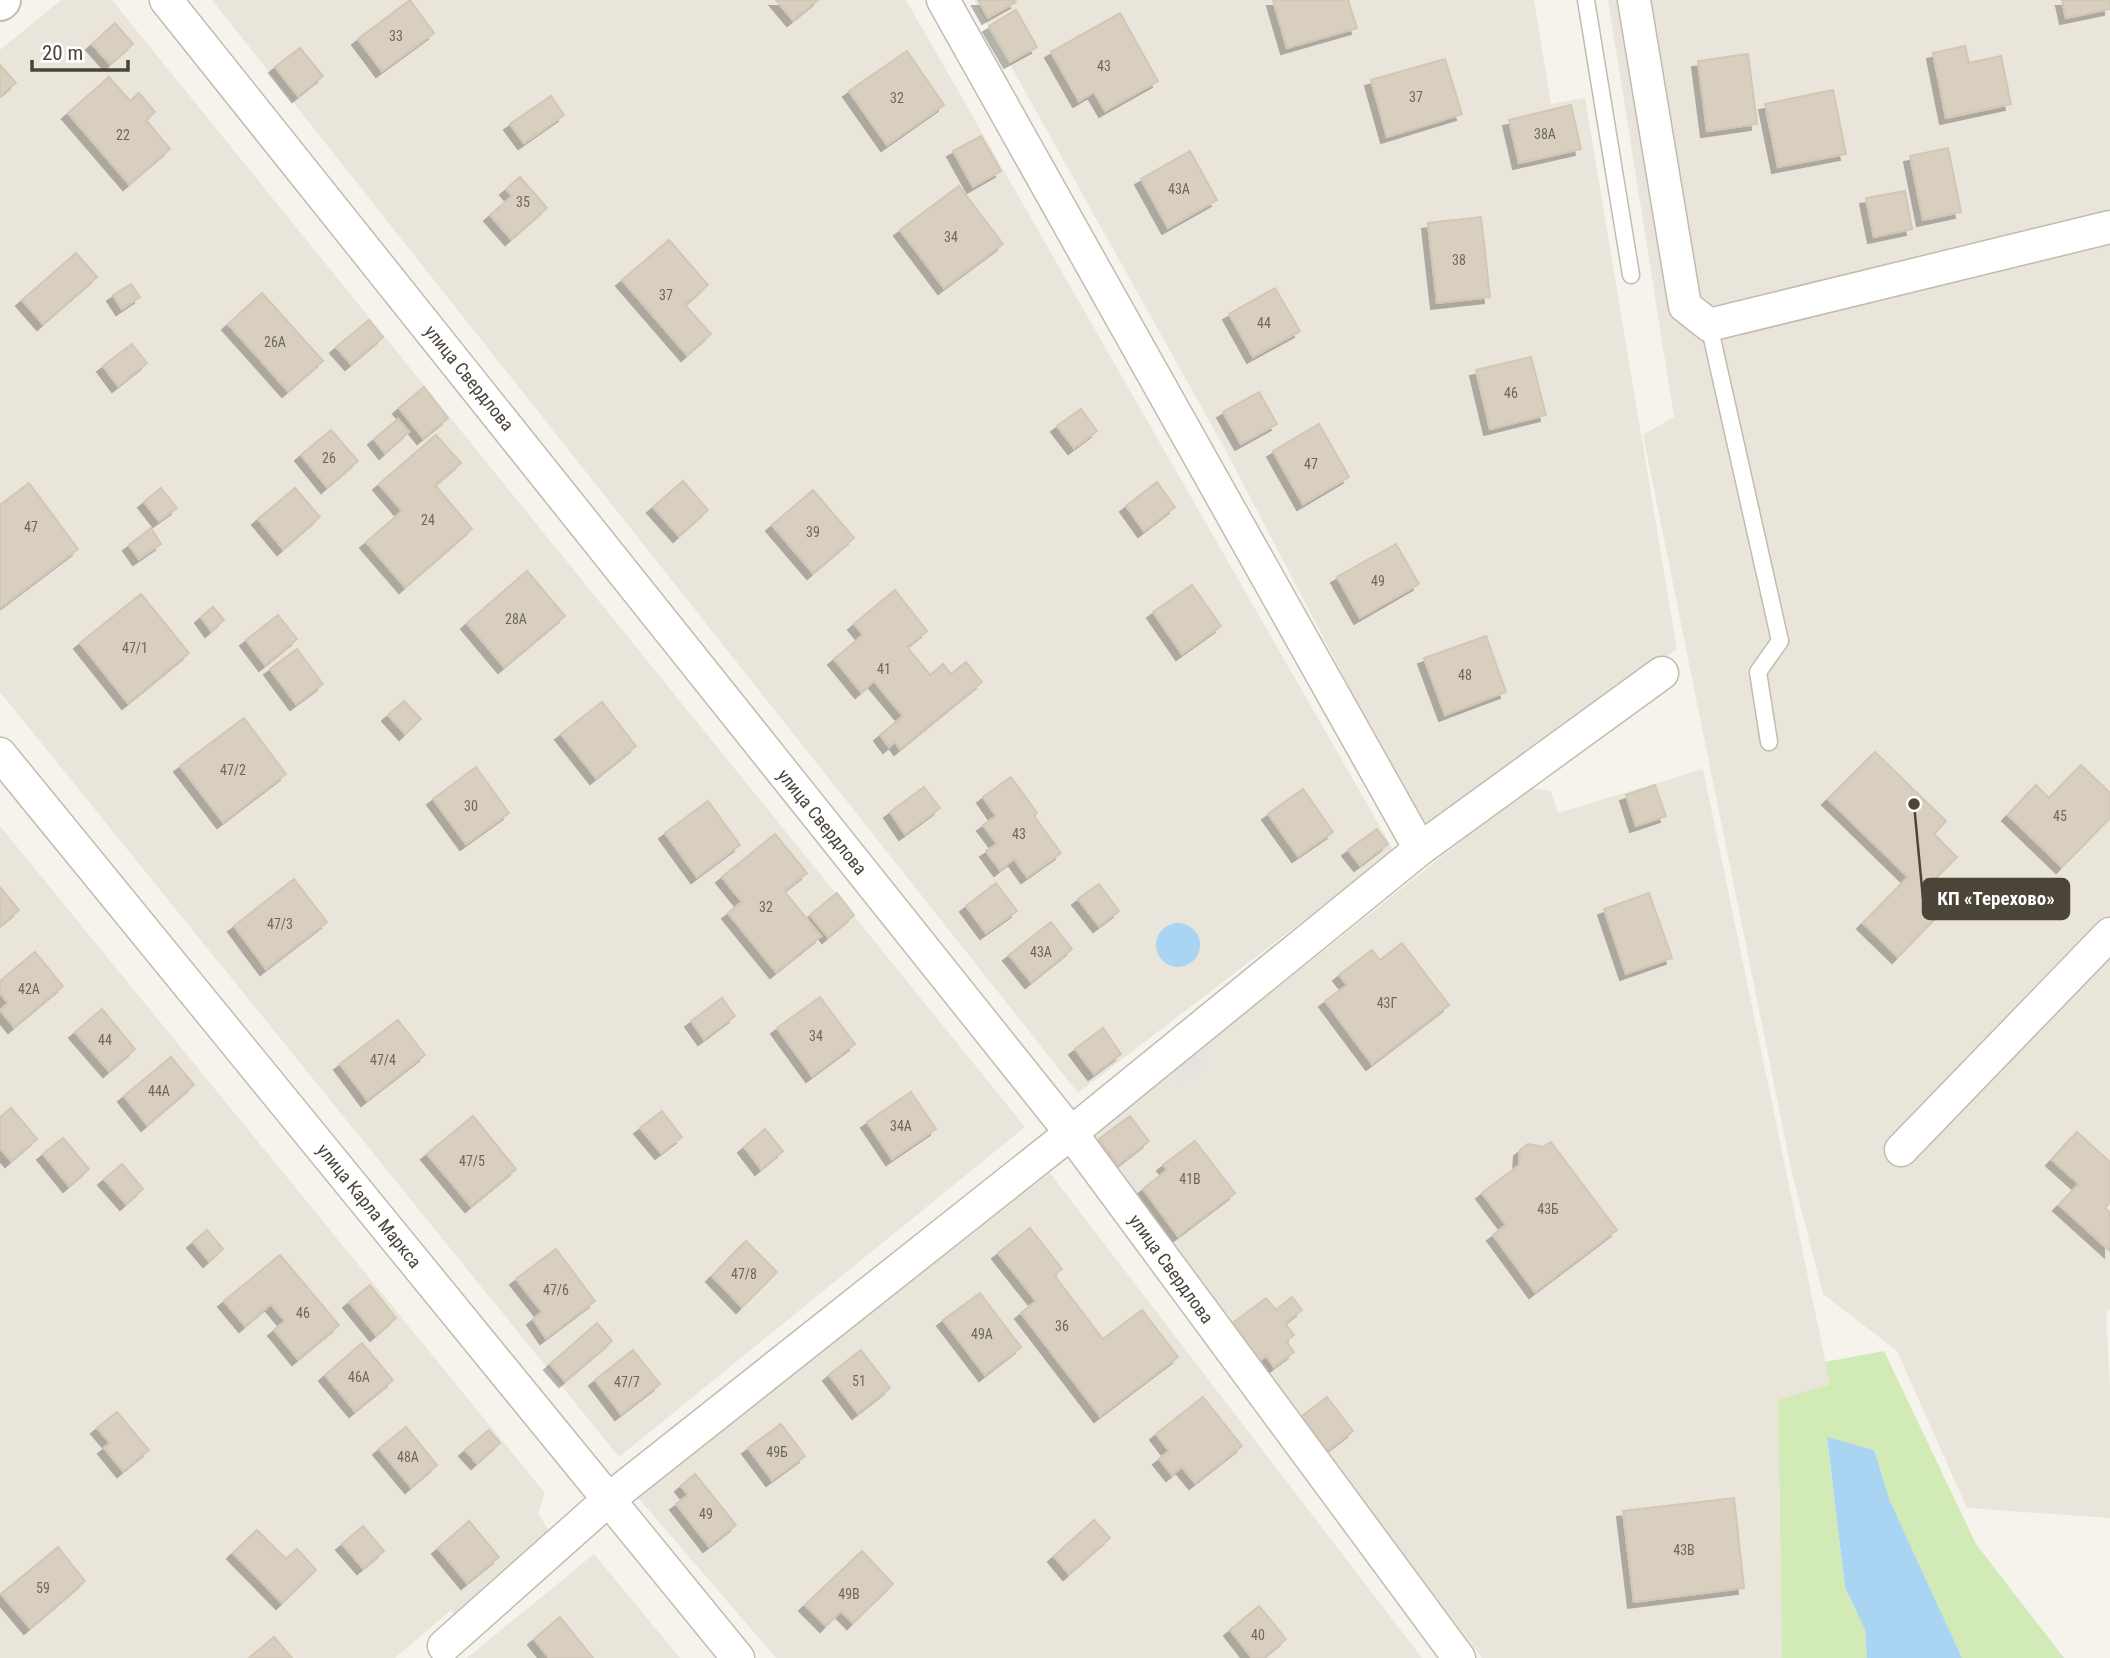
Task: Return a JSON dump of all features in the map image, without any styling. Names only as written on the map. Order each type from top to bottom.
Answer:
[{"type":"street","name":"улица Свердлова","points":[[166,0],[1071,1133],[1459,1658]]},
{"type":"street","points":[[943,0],[1420,849]]},
{"type":"street","points":[[1634,0],[1685,306],[1709,325],[2110,227]]},
{"type":"street","points":[[444,1646],[608,1500],[1071,1133],[1420,849],[1662,673]]},
{"type":"street","name":"улица Карла Маркса","points":[[0,754],[738,1658]]},
{"type":"street","points":[[1901,1150],[2110,934]]},
{"type":"lane","points":[[1586,0],[1631,275]]},
{"type":"lane","points":[[1709,325],[1780,641],[1758,672],[1769,742]]},
{"type":"shaded area","points":[[61,0],[112,0],[1025,1127],[619,1457],[0,692],[0,50]]},
{"type":"shaded area","points":[[212,0],[906,0],[1394,851],[1078,1093]]},
{"type":"shaded area","points":[[974,0],[1534,0],[1551,104],[1585,98],[1677,649],[1434,824],[1419,821],[1226,451]]},
{"type":"shaded area","points":[[1608,0],[2110,0],[2110,1309],[2106,1313],[2110,1388],[2110,1518],[1967,1508],[1897,1351],[1823,1294],[1792,1173],[1643,435],[1674,417]]},
{"type":"shaded area","points":[[1703,769],[1830,1384],[1778,1401],[1782,1658],[1482,1658],[1087,1137],[1172,1071],[1182,1085],[1205,1067],[1195,1053],[1528,788],[1551,791],[1558,813]]},
{"type":"shaded area","points":[[0,826],[545,1493],[538,1513],[551,1534],[454,1616],[451,1610],[395,1658],[0,1658]]},
{"type":"shaded area","points":[[1195,1053],[1206,1066],[1182,1085],[1172,1071]]},
{"type":"shaded area","points":[[1050,1173],[1422,1658],[776,1658],[634,1493]]},
{"type":"shaded area","points":[[594,1554],[680,1658],[467,1658]]},
{"type":"green space","points":[[1884,1351],[1976,1544],[2064,1658],[1962,1658],[1890,1501],[1874,1450],[1827,1438],[1845,1587],[1865,1630],[1867,1658],[1782,1658],[1778,1400],[1830,1384],[1825,1362]]},
{"type":"water","points":[[1178,923],[1187,924],[1194,929],[1199,936],[1199,954],[1194,961],[1187,966],[1178,967],[1169,966],[1162,961],[1157,954],[1156,945],[1157,936],[1162,929],[1169,924]]},
{"type":"water","points":[[1827,1437],[1874,1450],[1890,1501],[1962,1658],[1867,1658],[1865,1630],[1845,1587]]},
{"type":"building","points":[[410,0],[434,33],[382,71],[358,39]]},
{"type":"building","points":[[776,0],[818,0],[793,20]]},
{"type":"building","points":[[978,0],[1014,0],[1016,2],[988,18]]},
{"type":"building","points":[[1273,0],[1348,0],[1357,28],[1287,48]]},
{"type":"building","points":[[2062,0],[2110,0],[2110,9],[2066,18]]},
{"type":"building","points":[[1016,10],[1037,47],[1010,62],[989,26]]},
{"type":"building","points":[[1120,13],[1158,81],[1105,111],[1094,92],[1079,101],[1051,52]]},
{"type":"building","points":[[115,23],[133,44],[110,64],[92,44]]},
{"type":"building","points":[[1965,46],[1969,63],[2001,56],[2011,104],[1946,118],[1933,53]]},
{"type":"building","points":[[300,48],[323,76],[298,96],[275,67]]},
{"type":"building","points":[[907,51],[944,105],[887,145],[849,91]]},
{"type":"building","points":[[1748,54],[1757,124],[1707,131],[1698,61]]},
{"type":"building","points":[[1445,59],[1462,114],[1387,137],[1371,80]]},
{"type":"building","points":[[0,65],[16,83],[0,96]]},
{"type":"building","points":[[109,77],[130,101],[139,93],[155,112],[146,120],[170,149],[129,184],[68,113]]},
{"type":"building","points":[[1833,90],[1846,154],[1778,167],[1765,104]]},
{"type":"building","points":[[551,96],[564,115],[524,143],[510,124]]},
{"type":"building","points":[[1571,105],[1581,149],[1519,163],[1509,120]]},
{"type":"building","points":[[981,136],[1001,171],[973,187],[953,151]]},
{"type":"building","points":[[1948,148],[1961,212],[1923,220],[1910,156]]},
{"type":"building","points":[[1190,151],[1217,200],[1168,228],[1141,179]]},
{"type":"building","points":[[520,177],[547,208],[511,239],[490,215],[512,196],[506,189]]},
{"type":"building","points":[[959,186],[1003,244],[944,288],[900,230]]},
{"type":"building","points":[[1905,191],[1912,229],[1874,237],[1866,198]]},
{"type":"building","points":[[1481,217],[1490,297],[1437,303],[1428,223]]},
{"type":"building","points":[[669,240],[708,285],[685,305],[711,334],[687,355],[622,280]]},
{"type":"building","points":[[76,253],[97,277],[43,324],[22,300]]},
{"type":"building","points":[[131,284],[140,297],[122,309],[113,295]]},
{"type":"building","points":[[1275,288],[1300,331],[1253,357],[1229,314]]},
{"type":"building","points":[[262,293],[323,361],[288,391],[228,324]]},
{"type":"building","points":[[369,320],[383,337],[351,364],[336,347]]},
{"type":"building","points":[[132,344],[147,363],[118,386],[103,366]]},
{"type":"building","points":[[1531,357],[1546,415],[1490,429],[1476,370]]},
{"type":"building","points":[[424,387],[448,418],[423,438],[399,408]]},
{"type":"building","points":[[1259,392],[1277,424],[1241,444],[1223,412]]},
{"type":"building","points":[[1081,409],[1097,431],[1074,448],[1057,426]]},
{"type":"building","points":[[398,419],[409,432],[385,453],[374,439]]},
{"type":"building","points":[[1319,424],[1349,477],[1303,504],[1273,451]]},
{"type":"building","points":[[331,430],[358,461],[327,487],[301,455]]},
{"type":"building","points":[[436,435],[461,463],[435,485],[472,529],[405,587],[366,542],[402,511],[379,484]]},
{"type":"building","points":[[683,481],[708,510],[679,536],[653,507]]},
{"type":"building","points":[[1157,482],[1175,507],[1144,531],[1126,506]]},
{"type":"building","points":[[29,483],[78,549],[0,608],[0,505]]},
{"type":"building","points":[[161,488],[177,508],[159,521],[144,502]]},
{"type":"building","points":[[295,488],[320,517],[283,549],[258,519]]},
{"type":"building","points":[[813,490],[854,538],[813,573],[772,525]]},
{"type":"building","points":[[151,528],[161,544],[139,559],[129,545]]},
{"type":"building","points":[[1396,544],[1419,584],[1360,618],[1337,577]]},
{"type":"building","points":[[527,571],[565,616],[504,667],[467,623]]},
{"type":"building","points":[[1192,585],[1221,626],[1182,654],[1153,612]]},
{"type":"building","points":[[895,590],[927,631],[907,647],[930,675],[943,664],[951,674],[966,662],[982,682],[900,749],[895,742],[889,747],[880,735],[903,716],[874,681],[861,692],[834,659],[863,635],[854,624]]},
{"type":"building","points":[[141,594],[189,653],[128,703],[80,643]]},
{"type":"building","points":[[213,607],[224,620],[211,631],[201,617]]},
{"type":"building","points":[[278,615],[297,639],[265,665],[246,640]]},
{"type":"building","points":[[1486,636],[1506,692],[1445,715],[1424,658]]},
{"type":"building","points":[[297,649],[323,684],[296,704],[270,669]]},
{"type":"building","points":[[404,701],[421,719],[405,734],[388,715]]},
{"type":"building","points":[[602,702],[636,746],[596,778],[561,734]]},
{"type":"building","points":[[244,718],[286,774],[223,822],[180,766]]},
{"type":"building","points":[[1875,752],[1946,821],[1934,834],[1957,857],[1936,878],[1956,897],[1898,957],[1863,923],[1908,877],[1828,799]]},
{"type":"building","points":[[2081,765],[2110,793],[2110,818],[2062,867],[2008,815],[2036,785],[2049,798]]},
{"type":"building","points":[[476,767],[509,813],[466,844],[433,799]]},
{"type":"building","points":[[1011,777],[1037,813],[1034,816],[1061,853],[1027,877],[1014,859],[1000,870],[986,851],[997,844],[983,825],[996,816],[983,797]]},
{"type":"building","points":[[1655,785],[1666,816],[1636,826],[1626,795]]},
{"type":"building","points":[[924,787],[940,808],[905,834],[890,812]]},
{"type":"building","points":[[1303,789],[1333,832],[1298,856],[1268,814]]},
{"type":"building","points":[[708,801],[740,845],[697,877],[665,833]]},
{"type":"building","points":[[1377,829],[1388,844],[1360,865],[1348,850]]},
{"type":"building","points":[[775,834],[807,873],[784,891],[821,936],[776,972],[728,913],[742,902],[722,877]]},
{"type":"building","points":[[294,879],[327,922],[266,969],[234,926]]},
{"type":"building","points":[[996,883],[1017,911],[986,933],[966,906]]},
{"type":"building","points":[[1099,884],[1119,911],[1099,926],[1078,899]]},
{"type":"building","points":[[0,887],[19,910],[0,926]]},
{"type":"building","points":[[837,893],[854,915],[828,937],[810,915]]},
{"type":"building","points":[[1649,893],[1672,958],[1626,974],[1604,909]]},
{"type":"building","points":[[1051,922],[1072,949],[1031,982],[1009,955]]},
{"type":"building","points":[[1402,943],[1449,1005],[1372,1064],[1325,1001],[1347,985],[1339,975],[1372,950],[1380,960]]},
{"type":"building","points":[[35,952],[63,986],[14,1027],[0,1010],[8,1003],[0,993],[0,981]]},
{"type":"building","points":[[820,997],[855,1044],[812,1076],[777,1028]]},
{"type":"building","points":[[722,998],[735,1016],[704,1039],[691,1021]]},
{"type":"building","points":[[102,1009],[135,1049],[109,1071],[75,1032]]},
{"type":"building","points":[[398,1020],[425,1055],[367,1100],[340,1064]]},
{"type":"building","points":[[1103,1028],[1121,1054],[1094,1074],[1075,1049]]},
{"type":"building","points":[[171,1057],[194,1085],[147,1125],[124,1096]]},
{"type":"building","points":[[911,1092],[936,1129],[892,1159],[867,1122]]},
{"type":"building","points":[[11,1108],[37,1139],[11,1161],[0,1148],[0,1117]]},
{"type":"building","points":[[662,1111],[682,1137],[661,1153],[640,1128]]},
{"type":"building","points":[[473,1116],[516,1169],[471,1206],[427,1154]]},
{"type":"building","points":[[1130,1116],[1149,1141],[1118,1165],[1099,1139]]},
{"type":"building","points":[[765,1129],[783,1151],[761,1169],[744,1147]]},
{"type":"building","points":[[2077,1132],[2110,1162],[2110,1202],[2105,1208],[2110,1213],[2110,1251],[2059,1205],[2079,1184],[2052,1160]]},
{"type":"building","points":[[63,1138],[89,1169],[69,1186],[43,1154]]},
{"type":"building","points":[[1195,1141],[1235,1193],[1178,1236],[1143,1189],[1167,1170],[1163,1165]]},
{"type":"building","points":[[1551,1142],[1617,1230],[1535,1292],[1493,1235],[1506,1225],[1482,1193],[1519,1165],[1520,1150],[1528,1144],[1543,1147]]},
{"type":"building","points":[[122,1164],[143,1189],[126,1204],[104,1179]]},
{"type":"building","points":[[1030,1228],[1062,1269],[1054,1275],[1103,1339],[1142,1310],[1178,1357],[1100,1416],[1021,1313],[1036,1301],[998,1253]]},
{"type":"building","points":[[207,1230],[223,1249],[209,1261],[193,1242]]},
{"type":"building","points":[[746,1241],[777,1272],[742,1307],[712,1276]]},
{"type":"building","points":[[556,1249],[595,1301],[546,1338],[533,1319],[542,1312],[516,1279]]},
{"type":"building","points":[[280,1255],[339,1325],[298,1359],[274,1330],[285,1321],[271,1304],[245,1326],[224,1301]]},
{"type":"building","points":[[370,1285],[396,1318],[376,1335],[349,1302]]},
{"type":"building","points":[[980,1293],[1021,1347],[985,1375],[943,1320]]},
{"type":"building","points":[[1292,1297],[1302,1310],[1285,1323],[1294,1335],[1286,1341],[1294,1352],[1274,1367],[1266,1356],[1258,1362],[1230,1325],[1266,1298],[1276,1310]]},
{"type":"building","points":[[597,1323],[612,1341],[565,1381],[550,1364]]},
{"type":"building","points":[[362,1343],[393,1380],[355,1411],[325,1375]]},
{"type":"building","points":[[633,1350],[660,1384],[621,1414],[595,1380]]},
{"type":"building","points":[[861,1350],[890,1388],[858,1413],[829,1375]]},
{"type":"building","points":[[1203,1397],[1242,1446],[1195,1483],[1182,1467],[1172,1475],[1159,1459],[1169,1451],[1156,1434]]},
{"type":"building","points":[[1327,1397],[1353,1431],[1327,1451],[1301,1417]]},
{"type":"building","points":[[117,1412],[149,1450],[123,1471],[104,1448],[110,1443],[97,1428]]},
{"type":"building","points":[[781,1424],[805,1456],[772,1480],[748,1448]]},
{"type":"building","points":[[406,1427],[437,1465],[411,1487],[379,1449]]},
{"type":"building","points":[[489,1430],[500,1443],[477,1463],[465,1450]]},
{"type":"building","points":[[695,1474],[736,1525],[709,1546],[676,1504],[688,1495],[681,1486]]},
{"type":"building","points":[[1734,1498],[1744,1588],[1634,1602],[1623,1511]]},
{"type":"building","points":[[1094,1520],[1110,1538],[1069,1574],[1054,1556]]},
{"type":"building","points":[[469,1521],[499,1557],[467,1583],[438,1548]]},
{"type":"building","points":[[363,1526],[384,1551],[363,1568],[342,1544]]},
{"type":"building","points":[[257,1530],[286,1559],[297,1549],[316,1570],[282,1603],[233,1553]]},
{"type":"building","points":[[58,1547],[85,1581],[30,1628],[1,1594]]},
{"type":"building","points":[[862,1551],[893,1584],[853,1623],[841,1611],[826,1626],[805,1605]]},
{"type":"building","points":[[1259,1606],[1286,1639],[1263,1658],[1252,1658],[1230,1630]]},
{"type":"building","points":[[560,1617],[593,1658],[549,1658],[534,1639]]},
{"type":"building","points":[[274,1637],[292,1658],[249,1658]]},
{"type":"place","name":"КП «Терехово»","points":[[1914,804]]}]
